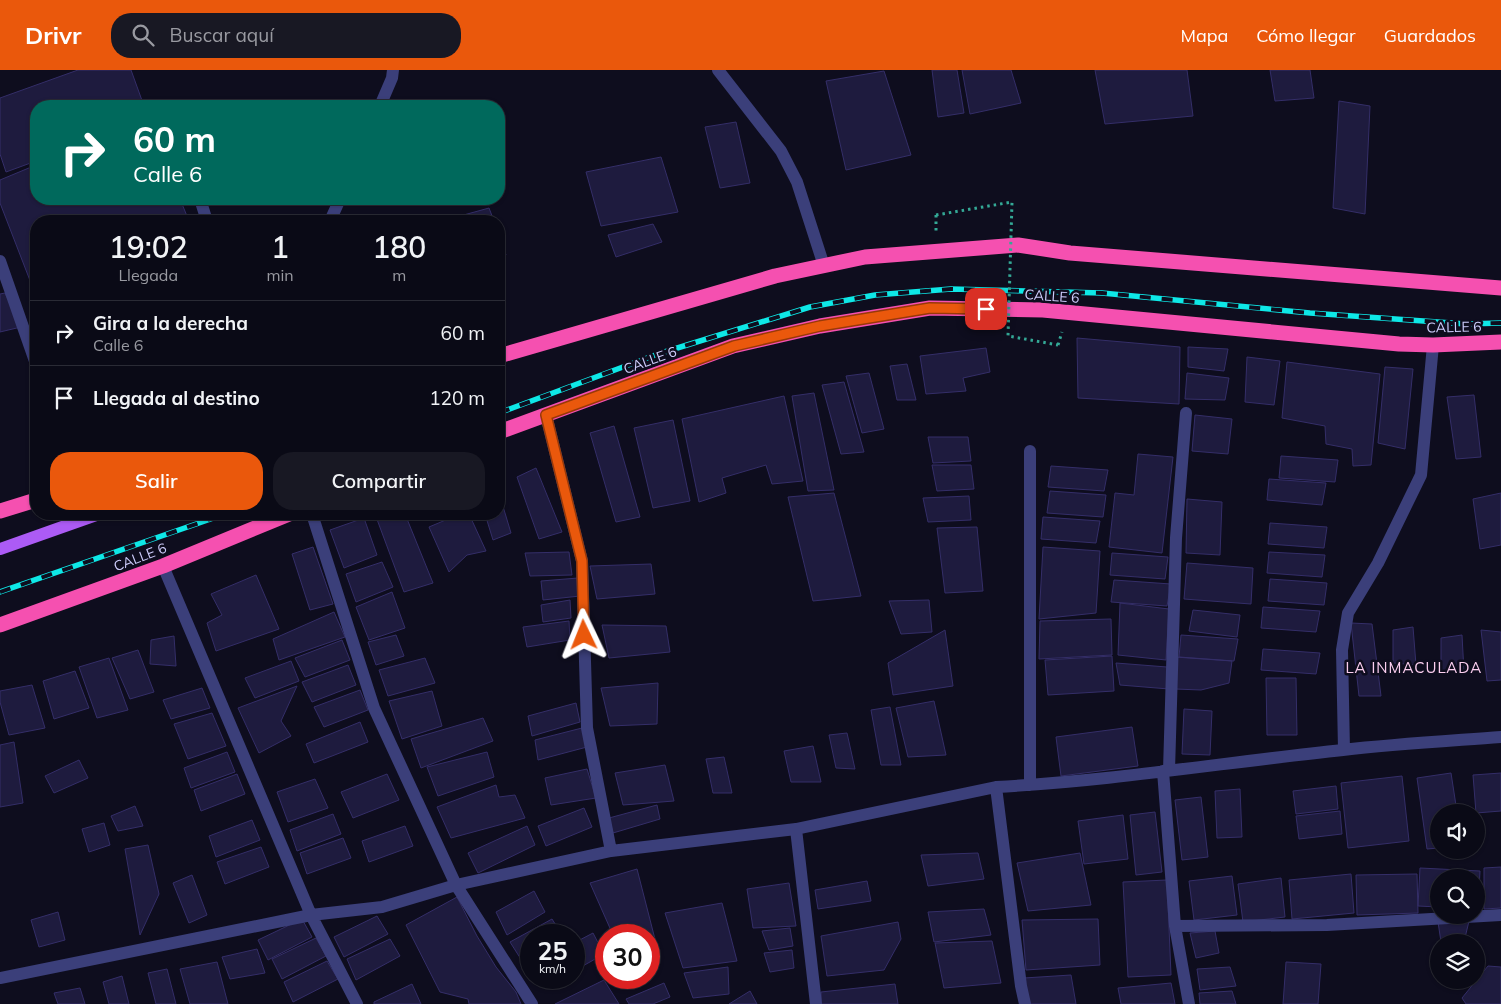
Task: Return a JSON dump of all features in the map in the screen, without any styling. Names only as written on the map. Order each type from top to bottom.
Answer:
[{"type":"highway","points":[[505,354],[775,276],[865,257],[1018,245],[1070,253],[1501,288]]},
{"type":"highway","name":"CALLE 6","points":[[505,430],[734,346],[820,326],[930,308],[1043,310],[1398,344],[1434,345],[1501,342]]},
{"type":"highway","points":[[0,511],[30,502]]},
{"type":"highway","name":"CALLE 6","points":[[0,625],[163,566],[274,520]]},
{"type":"main road","points":[[505,362],[591,329]]},
{"type":"main road","points":[[0,549],[82,520]]},
{"type":"street","points":[[383,100],[392,78],[393,70]]},
{"type":"street","points":[[718,70],[781,151],[797,182],[824,266]]},
{"type":"street","points":[[0,260],[30,341]]},
{"type":"street","points":[[1344,750],[1342,650],[1348,613],[1378,563],[1420,475],[1434,345]]},
{"type":"street","points":[[1186,413],[1176,538],[1166,771],[1175,926],[1189,1004]]},
{"type":"street","points":[[546,415],[582,561],[587,728],[610,851]]},
{"type":"street","points":[[1030,451],[1030,785]]},
{"type":"street","points":[[314,520],[374,708],[456,885],[532,1004]]},
{"type":"street","points":[[163,566],[311,915],[357,1004]]},
{"type":"street","points":[[0,978],[311,915],[382,907],[456,885],[610,851],[796,829],[996,787],[1166,771],[1344,750],[1501,737]]},
{"type":"street","points":[[996,787],[1025,1004]]},
{"type":"street","points":[[796,829],[816,1004]]},
{"type":"street","points":[[1175,926],[1327,925],[1501,915]]},
{"type":"path","points":[[936,215],[1012,202],[1008,336],[1058,344]]},
{"type":"building","points":[[78,70],[131,70],[142,100],[30,100],[30,163],[6,172],[0,154],[0,98]]},
{"type":"building","points":[[932,70],[957,70],[964,113],[938,117]]},
{"type":"building","points":[[962,70],[1011,70],[1021,103],[970,114]]},
{"type":"building","points":[[1095,70],[1187,70],[1193,116],[1105,124]]},
{"type":"building","points":[[1270,70],[1310,70],[1314,98],[1275,101]]},
{"type":"building","points":[[884,71],[911,155],[846,170],[826,81]]},
{"type":"building","points":[[1339,101],[1370,106],[1365,214],[1333,208]]},
{"type":"building","points":[[736,122],[750,183],[720,188],[705,127]]},
{"type":"building","points":[[661,157],[678,212],[601,226],[586,172]]},
{"type":"building","points":[[30,168],[30,205],[182,205],[187,215],[30,215],[30,280],[0,203],[0,180]]},
{"type":"building","points":[[489,208],[492,215],[464,215]]},
{"type":"building","points":[[653,224],[662,242],[616,257],[608,235]]},
{"type":"building","points":[[5,293],[21,327],[0,332],[0,294]]},
{"type":"building","points":[[1077,338],[1180,347],[1179,404],[1078,398]]},
{"type":"building","points":[[1188,347],[1228,349],[1224,371],[1188,367]]},
{"type":"building","points":[[986,348],[990,372],[963,378],[966,391],[926,394],[920,356]]},
{"type":"building","points":[[1247,357],[1280,361],[1274,405],[1245,402]]},
{"type":"building","points":[[1287,362],[1380,374],[1371,465],[1353,466],[1352,449],[1326,444],[1325,426],[1282,418]]},
{"type":"building","points":[[907,364],[916,400],[897,400],[890,366]]},
{"type":"building","points":[[1385,367],[1413,369],[1405,449],[1378,443]]},
{"type":"building","points":[[869,373],[884,429],[862,433],[846,376]]},
{"type":"building","points":[[1187,373],[1229,378],[1225,400],[1185,399]]},
{"type":"building","points":[[844,382],[864,452],[841,454],[822,385]]},
{"type":"building","points":[[814,393],[834,490],[808,491],[792,396]]},
{"type":"building","points":[[1474,395],[1481,457],[1456,459],[1447,397]]},
{"type":"building","points":[[784,396],[803,481],[772,484],[766,465],[722,478],[726,493],[699,502],[682,419]]},
{"type":"building","points":[[1195,415],[1232,419],[1228,454],[1192,451]]},
{"type":"building","points":[[673,420],[690,501],[653,508],[634,428]]},
{"type":"building","points":[[614,426],[640,517],[616,522],[590,433]]},
{"type":"building","points":[[928,437],[968,437],[971,461],[933,463]]},
{"type":"building","points":[[1138,454],[1173,457],[1162,553],[1109,547],[1115,493],[1134,495]]},
{"type":"building","points":[[1281,456],[1338,460],[1335,482],[1279,478]]},
{"type":"building","points":[[932,465],[971,465],[974,489],[937,491]]},
{"type":"building","points":[[1051,466],[1108,470],[1104,491],[1048,487]]},
{"type":"building","points":[[536,468],[562,532],[539,539],[517,477]]},
{"type":"building","points":[[1269,479],[1326,483],[1322,505],[1267,500]]},
{"type":"building","points":[[1050,491],[1106,495],[1103,517],[1047,513]]},
{"type":"building","points":[[834,493],[861,596],[813,601],[788,497]]},
{"type":"building","points":[[1501,493],[1501,545],[1480,549],[1473,499]]},
{"type":"building","points":[[969,496],[971,520],[928,522],[923,498]]},
{"type":"building","points":[[1187,499],[1222,502],[1220,555],[1186,553]]},
{"type":"building","points":[[505,513],[511,533],[493,540],[487,520],[505,520]]},
{"type":"building","points":[[1043,517],[1100,521],[1096,543],[1041,539]]},
{"type":"building","points":[[358,520],[365,520],[377,555],[344,568],[330,530]]},
{"type":"building","points":[[377,520],[407,520],[433,583],[404,592]]},
{"type":"building","points":[[446,520],[472,520],[486,551],[467,555],[449,572],[429,527]]},
{"type":"building","points":[[1270,523],[1327,527],[1324,548],[1268,544]]},
{"type":"building","points":[[977,527],[983,591],[945,593],[937,528]]},
{"type":"building","points":[[313,547],[333,604],[310,610],[292,554]]},
{"type":"building","points":[[1043,547],[1100,551],[1096,613],[1039,619]]},
{"type":"building","points":[[569,552],[572,575],[530,576],[525,553]]},
{"type":"building","points":[[1269,552],[1325,555],[1322,577],[1267,573]]},
{"type":"building","points":[[1112,553],[1168,557],[1165,579],[1110,575]]},
{"type":"building","points":[[382,562],[393,587],[356,602],[346,574]]},
{"type":"building","points":[[1187,563],[1253,568],[1251,604],[1184,599]]},
{"type":"building","points":[[651,564],[655,594],[597,599],[590,566]]},
{"type":"building","points":[[256,575],[279,629],[216,651],[207,623],[222,615],[211,594]]},
{"type":"building","points":[[578,578],[580,596],[543,600],[541,581]]},
{"type":"building","points":[[1270,579],[1327,583],[1324,605],[1268,601]]},
{"type":"building","points":[[1114,580],[1171,584],[1167,606],[1111,602]]},
{"type":"building","points":[[392,592],[405,628],[369,640],[356,607]]},
{"type":"building","points":[[570,600],[571,618],[543,622],[541,605]]},
{"type":"building","points":[[929,600],[932,632],[901,634],[889,601]]},
{"type":"building","points":[[1120,603],[1169,609],[1166,660],[1118,655]]},
{"type":"building","points":[[1263,607],[1320,611],[1316,632],[1261,628]]},
{"type":"building","points":[[1193,610],[1240,615],[1237,637],[1189,631]]},
{"type":"building","points":[[334,612],[345,637],[279,660],[273,639]]},
{"type":"building","points":[[1111,619],[1112,655],[1039,659],[1040,621]]},
{"type":"building","points":[[569,621],[570,640],[527,647],[523,627]]},
{"type":"building","points":[[1351,623],[1372,624],[1381,696],[1359,696]]},
{"type":"building","points":[[602,625],[666,626],[670,652],[609,658]]},
{"type":"building","points":[[1413,627],[1416,665],[1393,663],[1393,630]]},
{"type":"building","points":[[945,630],[953,686],[893,695],[888,663]]},
{"type":"building","points":[[1481,630],[1501,632],[1501,680],[1487,681]]},
{"type":"building","points":[[396,635],[404,656],[376,665],[368,642]]},
{"type":"building","points":[[1181,635],[1238,639],[1234,661],[1179,657]]},
{"type":"building","points":[[1462,635],[1464,672],[1441,671],[1441,638]]},
{"type":"building","points":[[174,636],[176,666],[150,664],[151,640]]},
{"type":"building","points":[[342,640],[350,660],[305,677],[295,658]]},
{"type":"building","points":[[1263,649],[1320,653],[1316,674],[1261,670]]},
{"type":"building","points":[[138,650],[154,692],[130,699],[112,658]]},
{"type":"building","points":[[1112,656],[1114,691],[1048,695],[1045,660]]},
{"type":"building","points":[[1175,657],[1232,661],[1229,683],[1201,690],[1175,689]]},
{"type":"building","points":[[109,658],[128,710],[97,718],[79,667]]},
{"type":"building","points":[[425,658],[435,683],[388,696],[379,670]]},
{"type":"building","points":[[291,661],[299,681],[255,698],[245,678]]},
{"type":"building","points":[[1116,663],[1167,667],[1169,689],[1120,685]]},
{"type":"building","points":[[348,665],[356,685],[312,702],[302,682]]},
{"type":"building","points":[[75,671],[89,708],[54,719],[43,681]]},
{"type":"building","points":[[1266,678],[1296,678],[1297,735],[1267,735]]},
{"type":"building","points":[[658,683],[657,724],[610,726],[601,688]]},
{"type":"building","points":[[32,685],[45,728],[9,735],[0,702],[0,691]]},
{"type":"building","points":[[297,686],[281,721],[291,736],[259,753],[238,708]]},
{"type":"building","points":[[202,688],[210,708],[171,719],[163,700]]},
{"type":"building","points":[[360,690],[368,710],[324,727],[314,707]]},
{"type":"building","points":[[432,691],[442,726],[402,739],[389,701]]},
{"type":"building","points":[[934,701],[946,755],[908,757],[896,708]]},
{"type":"building","points":[[576,703],[580,722],[532,736],[528,716]]},
{"type":"building","points":[[890,707],[901,765],[881,765],[871,710]]},
{"type":"building","points":[[1184,709],[1212,711],[1210,755],[1182,754]]},
{"type":"building","points":[[212,713],[226,746],[188,759],[174,724]]},
{"type":"building","points":[[483,718],[493,741],[421,768],[411,739]]},
{"type":"building","points":[[360,722],[368,742],[314,763],[306,744]]},
{"type":"building","points":[[1132,727],[1138,766],[1061,776],[1056,737]]},
{"type":"building","points":[[582,728],[587,747],[538,760],[535,740]]},
{"type":"building","points":[[847,733],[855,769],[836,768],[829,735]]},
{"type":"building","points":[[14,742],[23,803],[0,807],[0,745]]},
{"type":"building","points":[[813,746],[821,782],[791,782],[784,751]]},
{"type":"building","points":[[227,752],[235,772],[191,788],[184,768]]},
{"type":"building","points":[[487,752],[494,777],[438,796],[427,767]]},
{"type":"building","points":[[724,757],[732,793],[713,793],[706,759]]},
{"type":"building","points":[[79,760],[88,778],[54,793],[45,776]]},
{"type":"building","points":[[665,765],[674,801],[623,805],[615,773]]},
{"type":"building","points":[[587,769],[596,798],[551,805],[545,778]]},
{"type":"building","points":[[1451,773],[1456,804],[1430,804],[1430,849],[1427,849],[1417,778]]},
{"type":"building","points":[[1501,773],[1501,811],[1485,812],[1485,804],[1475,804],[1473,775]]},
{"type":"building","points":[[237,774],[245,794],[201,811],[194,790]]},
{"type":"building","points":[[387,774],[399,800],[353,818],[341,792]]},
{"type":"building","points":[[1402,776],[1409,841],[1348,848],[1341,783]]},
{"type":"building","points":[[315,779],[328,808],[288,822],[277,792]]},
{"type":"building","points":[[496,785],[499,797],[515,795],[525,818],[451,838],[437,807]]},
{"type":"building","points":[[1336,786],[1338,809],[1296,814],[1293,791]]},
{"type":"building","points":[[1240,789],[1242,837],[1217,838],[1215,791]]},
{"type":"building","points":[[1201,797],[1208,857],[1182,860],[1175,800]]},
{"type":"building","points":[[657,805],[660,819],[613,833],[609,818]]},
{"type":"building","points":[[135,806],[143,826],[118,831],[111,816]]},
{"type":"building","points":[[584,808],[592,827],[546,846],[538,826]]},
{"type":"building","points":[[1340,811],[1342,834],[1299,839],[1296,816]]},
{"type":"building","points":[[1155,812],[1162,872],[1136,875],[1130,815]]},
{"type":"building","points":[[333,814],[341,834],[297,851],[290,830]]},
{"type":"building","points":[[1123,815],[1128,859],[1084,864],[1078,821]]},
{"type":"building","points":[[252,820],[260,840],[216,857],[209,836]]},
{"type":"building","points":[[104,823],[110,845],[89,852],[82,829]]},
{"type":"building","points":[[405,826],[413,846],[369,862],[362,841]]},
{"type":"building","points":[[527,826],[535,845],[478,873],[468,853]]},
{"type":"building","points":[[343,838],[351,858],[307,874],[300,853]]},
{"type":"building","points":[[148,845],[159,894],[140,935],[125,849]]},
{"type":"building","points":[[261,847],[269,867],[225,884],[217,862]]},
{"type":"building","points":[[978,853],[984,879],[928,886],[921,855]]},
{"type":"building","points":[[1080,853],[1091,905],[1028,911],[1017,863]]},
{"type":"building","points":[[1501,867],[1501,908],[1485,909],[1484,868]]},
{"type":"building","points":[[1420,868],[1440,869],[1430,869],[1430,907],[1418,906]]},
{"type":"building","points":[[637,869],[651,924],[608,924],[590,883]]},
{"type":"building","points":[[1351,874],[1354,913],[1292,919],[1289,880]]},
{"type":"building","points":[[1417,874],[1418,913],[1357,915],[1356,875]]},
{"type":"building","points":[[192,875],[207,915],[189,923],[173,883]]},
{"type":"building","points":[[1232,876],[1237,915],[1194,920],[1189,881]]},
{"type":"building","points":[[1281,878],[1285,917],[1243,922],[1238,884]]},
{"type":"building","points":[[1167,880],[1171,975],[1128,977],[1123,882]]},
{"type":"building","points":[[867,881],[871,901],[818,909],[815,890]]},
{"type":"building","points":[[789,883],[796,926],[753,928],[747,889]]},
{"type":"building","points":[[534,891],[545,912],[525,924],[520,924],[520,927],[507,935],[496,912]]},
{"type":"building","points":[[457,897],[477,936],[496,967],[516,992],[521,1004],[469,1004],[468,999],[440,992],[406,925]]},
{"type":"building","points":[[722,903],[737,961],[683,968],[665,913]]},
{"type":"building","points":[[984,909],[991,935],[934,942],[928,912]]},
{"type":"building","points":[[58,912],[65,940],[39,947],[31,920]]},
{"type":"building","points":[[377,916],[388,934],[344,957],[334,937]]},
{"type":"building","points":[[302,919],[312,937],[268,960],[258,940]]},
{"type":"building","points":[[552,919],[555,924],[543,924]]},
{"type":"building","points":[[1098,919],[1100,965],[1026,970],[1022,920]]},
{"type":"building","points":[[898,922],[901,939],[884,970],[827,976],[821,936]]},
{"type":"building","points":[[1438,924],[1468,924],[1466,934],[1440,934]]},
{"type":"building","points":[[790,928],[793,946],[769,950],[762,931]]},
{"type":"building","points":[[1215,931],[1219,953],[1196,958],[1190,933]]},
{"type":"building","points":[[593,933],[595,937],[595,959],[585,965],[585,937]]},
{"type":"building","points":[[520,937],[520,958],[510,942]]},
{"type":"building","points":[[316,938],[326,956],[282,979],[272,959]]},
{"type":"building","points":[[390,939],[400,956],[356,980],[347,959]]},
{"type":"building","points":[[992,941],[1001,983],[944,988],[935,943]]},
{"type":"building","points":[[257,949],[265,973],[230,979],[222,957]]},
{"type":"building","points":[[792,950],[794,968],[770,972],[764,953]]},
{"type":"building","points":[[327,961],[338,979],[293,1002],[284,982]]},
{"type":"building","points":[[217,962],[228,1004],[190,1004],[180,969]]},
{"type":"building","points":[[1286,962],[1321,964],[1318,1004],[1283,1004]]},
{"type":"building","points":[[1488,966],[1501,967],[1501,1004],[1466,1004],[1462,998],[1469,989],[1485,989],[1485,970]]},
{"type":"building","points":[[728,967],[729,994],[693,998],[684,973]]},
{"type":"building","points":[[1230,967],[1236,986],[1200,990],[1197,969]]},
{"type":"building","points":[[167,969],[176,1004],[156,1004],[148,973]]},
{"type":"building","points":[[1071,975],[1076,1004],[1029,1004],[1024,978]]},
{"type":"building","points":[[122,976],[129,1004],[109,1004],[103,982]]},
{"type":"building","points":[[664,983],[670,997],[653,1004],[629,1004],[626,999],[650,989],[660,989],[660,985]]},
{"type":"building","points":[[1171,983],[1175,1004],[1121,1004],[1118,988]]},
{"type":"building","points":[[412,984],[421,1004],[374,1004],[374,1002]]},
{"type":"building","points":[[595,984],[595,989],[610,989],[619,1004],[555,1004]]},
{"type":"building","points":[[895,984],[898,1004],[821,1004],[821,992]]},
{"type":"building","points":[[80,988],[85,1004],[58,1004],[54,993]]},
{"type":"building","points":[[750,991],[757,1004],[729,1004]]},
{"type":"building","points":[[1232,991],[1236,1004],[1200,1004],[1199,993]]},
{"type":"railway","points":[[505,411],[658,354],[810,307],[875,295],[951,289],[1102,293],[1310,313],[1466,324],[1501,323]]},
{"type":"railway","points":[[0,592],[208,520]]},
{"type":"district","name":"LA INMACULADA","points":[[1414,668]]},
{"type":"route","points":[[584,635],[582,561],[546,415],[734,346],[820,326],[930,308],[986,309]]}]
